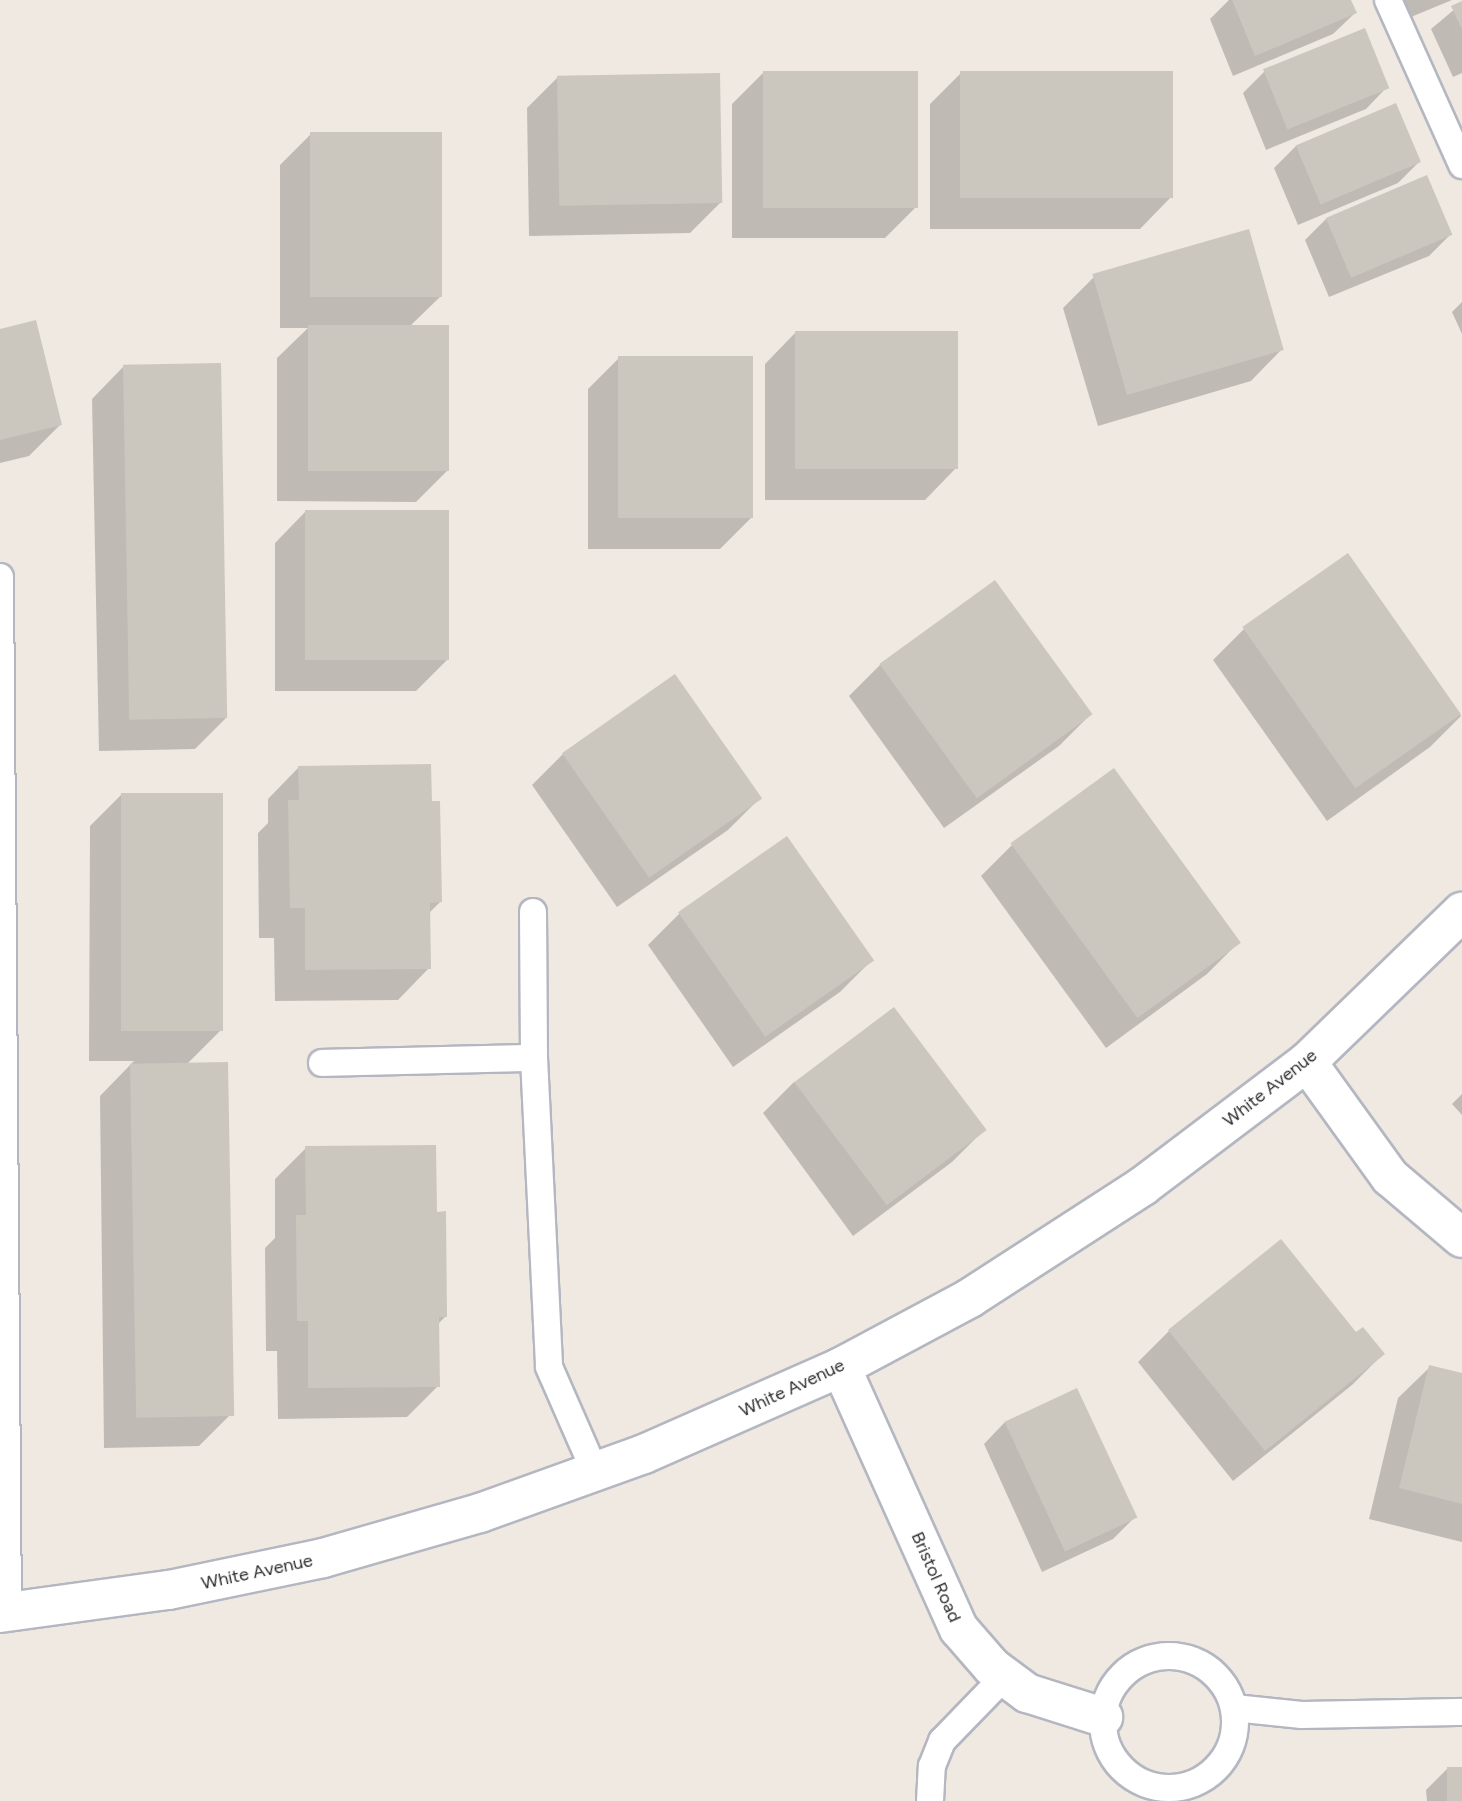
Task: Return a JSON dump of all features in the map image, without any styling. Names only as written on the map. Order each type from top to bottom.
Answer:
[{"type":"street","name":"White Avenue","points":[[4,1612],[169,1590],[323,1558],[480,1513],[595,1472],[841,1367],[970,1298],[1120,1201],[1307,1062],[1462,912]]},
{"type":"street","points":[[1307,1062],[1390,1177],[1462,1238]]},
{"type":"street","name":"Bristol Road","points":[[841,1367],[959,1629],[1005,1676],[1027,1693],[1103,1717]]},
{"type":"lane","points":[[1388,0],[1462,165]]},
{"type":"lane","points":[[1,577],[4,1612]]},
{"type":"lane","points":[[533,912],[534,1058],[549,1367],[595,1472]]},
{"type":"lane","points":[[322,1063],[534,1058]]},
{"type":"lane","points":[[1154,1657],[1182,1657],[1207,1667],[1225,1687],[1234,1708],[1228,1753],[1213,1772],[1174,1795],[1143,1783],[1118,1765],[1105,1741],[1103,1717],[1112,1687],[1132,1667],[1154,1657]]},
{"type":"lane","points":[[930,1801],[932,1766],[942,1741],[1005,1676]]},
{"type":"lane","points":[[1234,1708],[1302,1715],[1462,1712]]},
{"type":"building","points":[[1232,0],[1351,0],[1357,13],[1255,56]]},
{"type":"building","points":[[1462,1],[1462,29],[1451,6]]},
{"type":"building","points":[[1365,28],[1389,88],[1287,129],[1263,69]]},
{"type":"building","points":[[763,71],[918,71],[918,208],[763,208]]},
{"type":"building","points":[[960,71],[1173,71],[1173,198],[960,198]]},
{"type":"building","points":[[720,73],[722,203],[559,206],[557,76]]},
{"type":"building","points":[[1396,103],[1421,162],[1321,205],[1296,146]]},
{"type":"building","points":[[310,132],[442,132],[442,297],[310,297]]},
{"type":"building","points":[[1427,175],[1452,235],[1351,278],[1326,218]]},
{"type":"building","points":[[1249,229],[1284,350],[1127,395],[1092,274]]},
{"type":"building","points":[[36,320],[62,425],[0,440],[0,329]]},
{"type":"building","points":[[308,325],[449,325],[449,471],[308,471]]},
{"type":"building","points":[[795,331],[958,331],[958,469],[795,469]]},
{"type":"building","points":[[618,356],[753,356],[753,518],[618,518]]},
{"type":"building","points":[[221,363],[227,718],[129,720],[123,365]]},
{"type":"building","points":[[305,510],[449,510],[449,660],[305,660]]},
{"type":"building","points":[[1348,553],[1461,714],[1355,788],[1242,627]]},
{"type":"building","points":[[995,580],[1093,714],[977,798],[879,664]]},
{"type":"building","points":[[675,674],[762,799],[649,878],[562,753]]},
{"type":"building","points":[[431,764],[432,801],[440,801],[442,902],[430,903],[431,969],[305,970],[305,908],[290,908],[288,800],[299,800],[298,766]]},
{"type":"building","points":[[1114,768],[1241,943],[1137,1018],[1010,843]]},
{"type":"building","points":[[121,793],[223,793],[223,1031],[121,1031]]},
{"type":"building","points":[[787,836],[874,961],[765,1037],[678,912]]},
{"type":"building","points":[[894,1007],[987,1130],[887,1205],[794,1082]]},
{"type":"building","points":[[228,1062],[234,1416],[136,1418],[130,1064]]},
{"type":"building","points":[[436,1145],[437,1212],[446,1211],[447,1317],[439,1317],[440,1387],[308,1388],[308,1321],[297,1321],[296,1215],[306,1215],[305,1146]]},
{"type":"building","points":[[1281,1239],[1356,1332],[1363,1327],[1385,1354],[1265,1451],[1168,1330]]},
{"type":"building","points":[[1429,1365],[1462,1373],[1462,1504],[1399,1488]]},
{"type":"building","points":[[1077,1388],[1137,1518],[1065,1551],[1004,1422]]},
{"type":"building","points":[[1447,1767],[1462,1767],[1462,1801],[1447,1801]]}]
